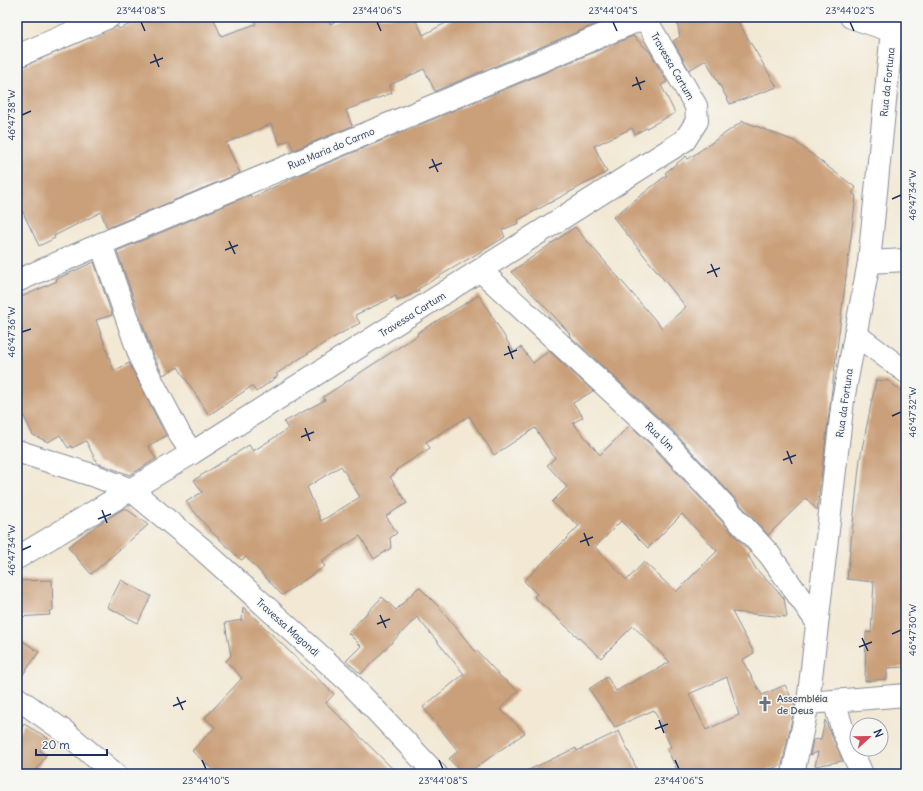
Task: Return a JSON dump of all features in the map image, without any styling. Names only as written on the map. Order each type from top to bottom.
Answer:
[{"type":"street","points":[[17,56],[109,17]]},
{"type":"street","name":"Rua Maria do Carmo","points":[[17,281],[101,244],[646,17]]},
{"type":"street","name":"Travessa Cartum","points":[[17,558],[192,453],[481,271],[685,140],[697,121],[696,106],[646,17]]},
{"type":"street","points":[[851,17],[899,31]]},
{"type":"street","name":"Rua da Fortuna","points":[[793,774],[808,704],[843,400],[854,334],[869,262],[899,31]]},
{"type":"street","points":[[101,244],[142,362],[180,435],[192,453]]},
{"type":"street","points":[[869,262],[906,260]]},
{"type":"street","name":"Rua Um","points":[[481,271],[665,441],[769,554],[817,622]]},
{"type":"street","points":[[854,334],[906,372]]},
{"type":"street","points":[[17,451],[98,477],[131,490]]},
{"type":"street","name":"Travessa Magondi","points":[[131,490],[201,548],[348,681],[436,774]]},
{"type":"street","points":[[808,704],[906,695]]},
{"type":"street","points":[[17,698],[64,731],[115,774]]},
{"type":"street","points":[[834,701],[843,731],[862,774]]},
{"type":"building","points":[[146,17],[213,17],[221,36],[256,24],[253,17],[327,17],[330,24],[347,17],[414,17],[423,35],[457,17],[613,17],[435,91],[424,69],[390,85],[392,93],[346,110],[352,126],[294,150],[289,140],[280,144],[271,124],[226,143],[240,173],[107,228],[101,212],[54,236],[55,238],[39,246],[17,200],[17,69],[117,26],[119,29]]},
{"type":"building","points":[[676,17],[735,17],[777,87],[730,104],[706,60],[689,70],[673,41],[680,37]]},
{"type":"building","points":[[633,36],[650,52],[667,82],[661,85],[675,113],[635,134],[632,128],[594,146],[607,172],[518,220],[519,223],[502,230],[505,237],[418,289],[419,291],[397,301],[396,296],[355,315],[360,323],[329,340],[276,374],[278,376],[256,392],[252,386],[209,415],[178,367],[163,375],[154,357],[117,251],[250,195],[252,198],[299,175]]},
{"type":"building","points":[[743,121],[794,141],[856,188],[852,193],[856,196],[817,510],[806,498],[768,535],[674,432],[569,335],[570,334],[555,317],[511,272],[575,227],[662,328],[686,307],[613,217],[667,175],[665,173],[686,156],[688,159]]},
{"type":"building","points":[[94,262],[112,315],[96,320],[114,371],[129,363],[166,436],[148,446],[156,459],[130,475],[97,463],[86,441],[72,448],[72,446],[68,448],[60,435],[48,442],[33,435],[17,402],[17,299]]},
{"type":"building","points":[[479,295],[514,352],[521,347],[533,363],[549,351],[593,391],[573,403],[583,417],[573,423],[600,455],[630,425],[656,450],[750,552],[748,555],[756,569],[784,598],[787,617],[732,612],[754,653],[742,660],[762,695],[785,685],[795,705],[782,765],[757,774],[679,774],[667,749],[671,747],[654,710],[615,727],[589,689],[607,677],[616,691],[670,662],[633,626],[601,658],[534,597],[537,594],[524,581],[579,526],[552,502],[567,487],[547,465],[555,458],[535,428],[494,455],[469,416],[426,442],[430,448],[396,470],[397,472],[390,477],[407,503],[386,516],[397,533],[390,538],[391,548],[374,559],[360,536],[321,561],[325,566],[282,595],[246,557],[241,560],[209,529],[186,502],[202,492],[194,480],[249,445],[253,451],[288,429],[284,422],[325,400],[323,397],[418,335],[417,333]],"holes":[[[341,466],[360,497],[321,521],[307,487]],[[682,514],[717,551],[676,592],[644,562],[627,580],[595,547],[621,521],[648,548]],[[727,677],[739,715],[706,730],[689,694]]]},
{"type":"building","points":[[876,380],[888,381],[906,394],[906,667],[887,668],[887,679],[865,681],[866,632],[871,633],[874,582],[847,579],[860,459]]},
{"type":"building","points":[[125,508],[148,525],[91,574],[68,547],[97,525]]},
{"type":"building","points":[[52,580],[53,610],[49,611],[50,615],[17,617],[18,581]]},
{"type":"building","points":[[121,580],[151,596],[138,623],[107,607]]},
{"type":"building","points":[[419,587],[440,608],[476,652],[477,651],[501,677],[518,691],[500,709],[525,733],[466,774],[463,774],[449,759],[458,751],[423,707],[464,674],[417,617],[361,674],[346,661],[361,646],[348,633],[382,597],[396,610]]},
{"type":"building","points":[[243,607],[334,694],[326,703],[398,774],[217,774],[192,751],[215,727],[205,718],[242,678],[226,661],[231,656],[225,623],[242,620]]},
{"type":"building","points":[[17,637],[39,652],[17,683]]},
{"type":"building","points":[[825,720],[843,761],[815,766],[818,752],[810,755],[813,740],[821,739]]},
{"type":"building","points":[[24,724],[48,738],[40,751],[46,755],[34,774],[17,774],[17,736]]},
{"type":"building","points":[[619,731],[639,774],[520,774],[576,748],[577,751]]},
{"type":"place","name":"Assembléia de Deus","points":[[765,704]]}]
